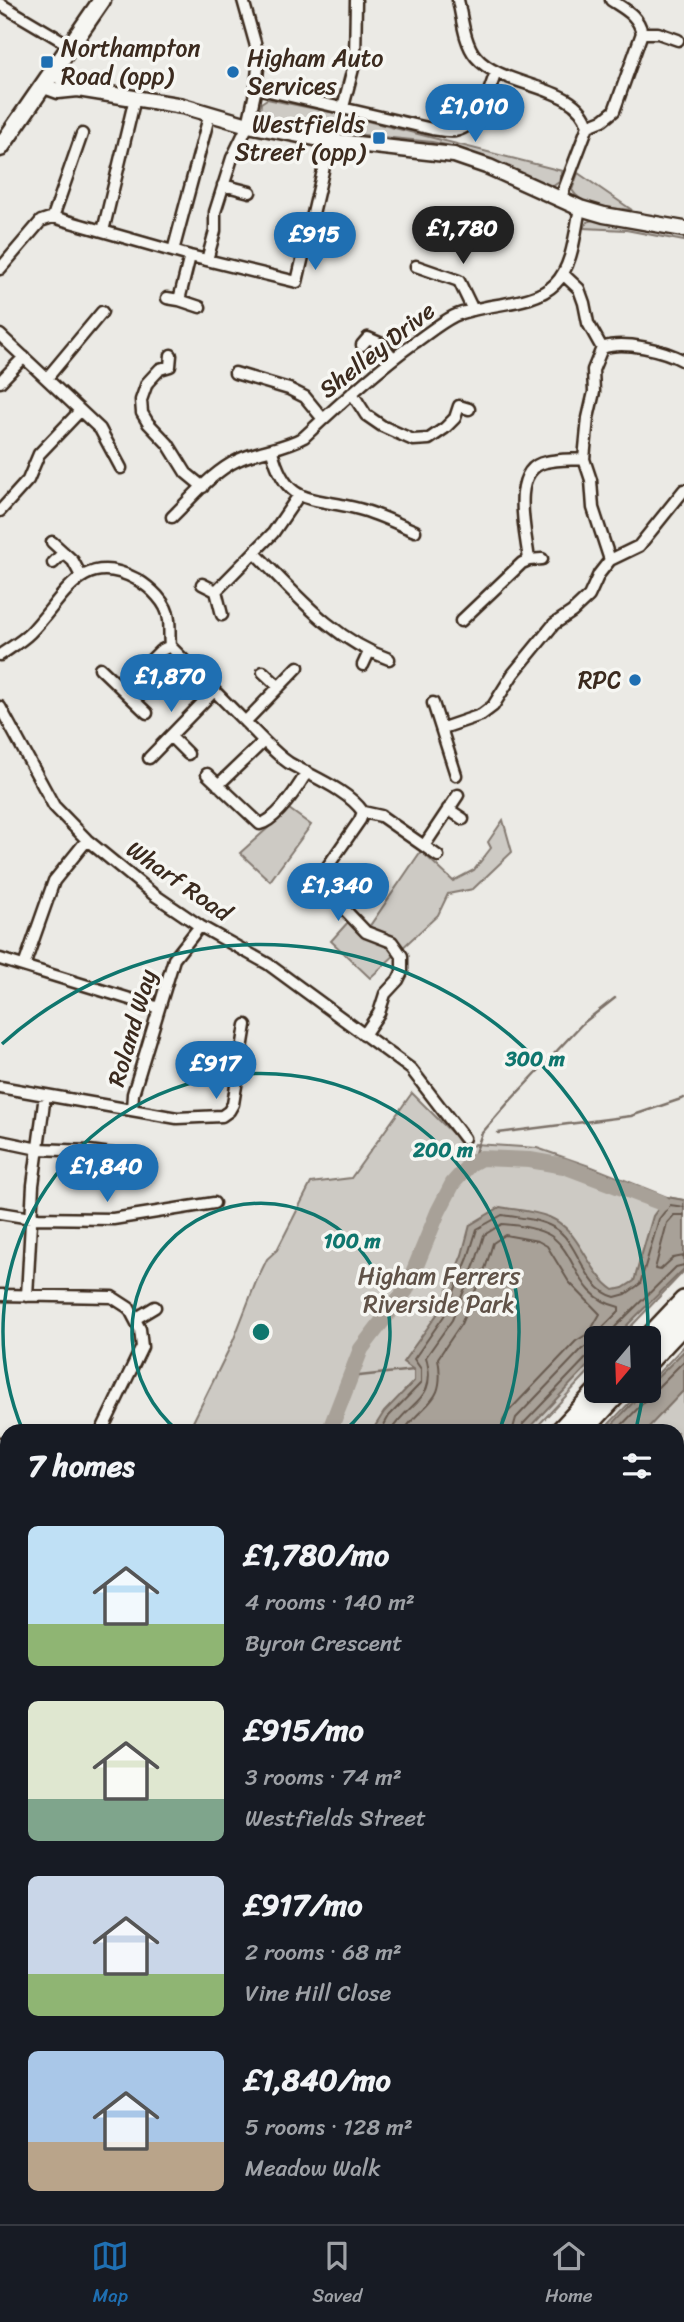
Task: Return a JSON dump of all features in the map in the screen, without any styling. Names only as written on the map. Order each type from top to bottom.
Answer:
[{"type":"highway","points":[[660,1326],[684,1301]]},
{"type":"highway","points":[[662,1346],[684,1323]]},
{"type":"highway","points":[[567,1424],[586,1404]]},
{"type":"highway","points":[[588,1424],[607,1404]]},
{"type":"main road","points":[[0,148],[102,0]]},
{"type":"main road","points":[[48,79],[78,89],[210,113],[248,125],[330,141],[454,155],[489,167],[580,208],[604,215],[684,229]]},
{"type":"street","points":[[207,260],[215,231],[215,212],[232,158],[248,125],[256,88],[259,57],[243,0]]},
{"type":"street","points":[[343,107],[355,61],[356,0]]},
{"type":"street","points":[[458,0],[473,54],[487,68],[573,102],[585,115],[588,126],[560,200]]},
{"type":"street","points":[[588,126],[603,120],[614,111],[642,33],[631,12],[611,0]]},
{"type":"street","points":[[0,4],[71,46]]},
{"type":"street","points":[[642,33],[658,33],[678,40]]},
{"type":"street","points":[[256,88],[432,129],[455,131],[472,122],[484,104],[496,72]]},
{"type":"street","points":[[103,231],[135,99]]},
{"type":"street","points":[[173,251],[210,113]]},
{"type":"street","points":[[52,217],[82,134]]},
{"type":"street","points":[[0,269],[41,221],[52,217],[190,256],[297,282],[330,141]]},
{"type":"street","points":[[223,185],[250,192]]},
{"type":"street","points":[[580,208],[572,249],[563,274],[579,289],[588,323],[602,348]]},
{"type":"street","points":[[179,300],[190,256]]},
{"type":"street","points":[[416,266],[459,281],[473,310]]},
{"type":"street","name":"Shelley Drive","points":[[172,517],[232,463],[272,451],[304,437],[393,358],[454,316],[536,296],[553,286],[563,274]]},
{"type":"street","points":[[167,298],[200,307]]},
{"type":"street","points":[[47,378],[102,312]]},
{"type":"street","points":[[0,335],[100,429],[121,468]]},
{"type":"street","points":[[362,345],[369,338],[382,344],[393,358]]},
{"type":"street","points":[[610,560],[593,508],[591,480],[584,459],[594,392],[593,370],[602,348],[610,345],[650,349],[672,354],[684,361]]},
{"type":"street","points":[[171,355],[170,366],[159,369],[148,383],[141,400],[142,413],[148,424],[168,444],[186,473],[203,487]]},
{"type":"street","points":[[0,382],[23,357]]},
{"type":"street","points":[[235,373],[289,389],[305,397],[323,419]]},
{"type":"street","points":[[352,393],[366,415],[382,426],[414,440],[429,439],[445,428],[455,418],[459,406],[469,409]]},
{"type":"street","points":[[0,511],[27,480],[39,454],[80,411]]},
{"type":"street","points":[[272,451],[279,474],[299,495],[312,501],[358,508],[415,531]]},
{"type":"street","points":[[529,560],[523,484],[529,470],[544,462],[584,459]]},
{"type":"street","points":[[443,728],[481,715],[494,706],[513,674],[554,624],[589,596],[598,574],[610,560],[639,546],[684,490]]},
{"type":"street","points":[[216,591],[273,533],[299,495]]},
{"type":"street","points":[[52,542],[72,561],[81,576]]},
{"type":"street","points":[[255,552],[315,613],[345,637],[369,652],[389,659]]},
{"type":"street","points":[[53,563],[63,553]]},
{"type":"street","points":[[461,621],[522,563],[542,559]]},
{"type":"street","points":[[0,655],[30,633],[69,586],[81,576],[96,571],[126,568],[156,595],[167,609],[170,646],[279,756],[353,802],[363,812],[381,816],[438,856]]},
{"type":"street","points":[[202,584],[216,591],[222,615]]},
{"type":"street","points":[[122,689],[160,651],[170,646]]},
{"type":"street","points":[[363,665],[369,652]]},
{"type":"street","points":[[245,722],[298,667]]},
{"type":"street","points":[[100,668],[147,713]]},
{"type":"street","points":[[263,672],[279,687]]},
{"type":"street","points":[[149,758],[214,691]]},
{"type":"street","points":[[433,703],[456,775]]},
{"type":"street","name":"Wharf Road","points":[[0,706],[54,806],[87,840],[153,894],[200,926],[268,964],[411,1069],[464,1138]]},
{"type":"street","points":[[171,737],[188,754]]},
{"type":"street","points":[[218,785],[264,741]]},
{"type":"street","points":[[208,774],[256,822],[264,824],[287,801],[307,772]]},
{"type":"street","points":[[424,846],[458,796]]},
{"type":"street","points":[[448,809],[463,819]]},
{"type":"street","points":[[363,812],[320,880],[324,888],[366,932],[392,942],[402,956],[402,972],[385,995],[379,1013],[364,1035]]},
{"type":"street","points":[[24,966],[54,881],[87,840]]},
{"type":"street","name":"Roland Way","points":[[132,1109],[133,1094],[174,959],[200,926]]},
{"type":"street","points":[[0,959],[159,1008]]},
{"type":"street","points":[[0,1087],[177,1118],[222,1116],[233,1104],[246,1025]]},
{"type":"street","points":[[27,1296],[31,1218],[45,1095]]},
{"type":"street","points":[[0,1141],[38,1149],[126,1156],[136,1170]]},
{"type":"street","points":[[0,1213],[31,1218],[113,1219],[214,1202]]},
{"type":"street","points":[[0,1295],[112,1297],[129,1308],[140,1328],[142,1347],[105,1424]]},
{"type":"street","points":[[135,1319],[155,1307]]},
{"type":"green space","points":[[267,99],[340,114],[562,171],[559,182],[552,187],[456,147],[432,142],[304,129],[263,119],[260,112],[261,103]]},
{"type":"green space","points":[[578,173],[632,210],[590,204],[577,196],[572,190]]},
{"type":"green space","points":[[598,218],[684,233],[684,241],[626,230],[584,228],[587,222]]},
{"type":"green space","points":[[289,809],[311,825],[270,881],[240,853]]},
{"type":"green space","points":[[503,820],[512,852],[473,889],[448,894],[438,915],[370,978],[331,941],[349,921],[369,927],[421,851],[453,881],[474,870],[491,848],[488,842]]},
{"type":"green space","name":"Higham Ferrers Riverside Park","points":[[412,1093],[452,1133],[465,1151],[475,1144],[537,1148],[667,1197],[684,1200],[684,1271],[631,1326],[584,1326],[584,1377],[540,1424],[192,1424],[233,1341],[267,1259],[277,1250],[311,1183],[351,1178]]},
{"type":"green space","points":[[684,1346],[684,1424],[609,1424],[628,1404],[662,1404],[662,1369]]},
{"type":"water","points":[[667,1197],[684,1200],[684,1269],[626,1326],[584,1326],[584,1370],[533,1424],[376,1424],[384,1412],[414,1381],[414,1370],[403,1362],[438,1313],[462,1255],[470,1225],[500,1207],[531,1212],[560,1223],[569,1231],[604,1282],[614,1290],[634,1281],[653,1216]]},
{"type":"water","points":[[684,1351],[684,1390],[652,1424],[613,1424],[632,1404],[662,1404],[662,1373]]},
{"type":"waterway","points":[[472,1162],[482,1133],[508,1103],[582,1024],[615,998]]},
{"type":"waterway","points":[[498,1133],[631,1116],[684,1098]]},
{"type":"waterway","points":[[332,1424],[361,1349],[406,1290],[438,1212],[453,1183],[470,1164],[481,1158],[530,1160],[564,1166],[662,1203]]},
{"type":"waterway","points":[[350,1377],[414,1370]]},
{"type":"place","name":"Northampton Road (opp)","points":[[47,62]]},
{"type":"place","name":"Higham Auto Services","points":[[233,72]]},
{"type":"place","name":"Westfields Street (opp)","points":[[379,138]]},
{"type":"place","name":"RPC","points":[[635,680]]}]
